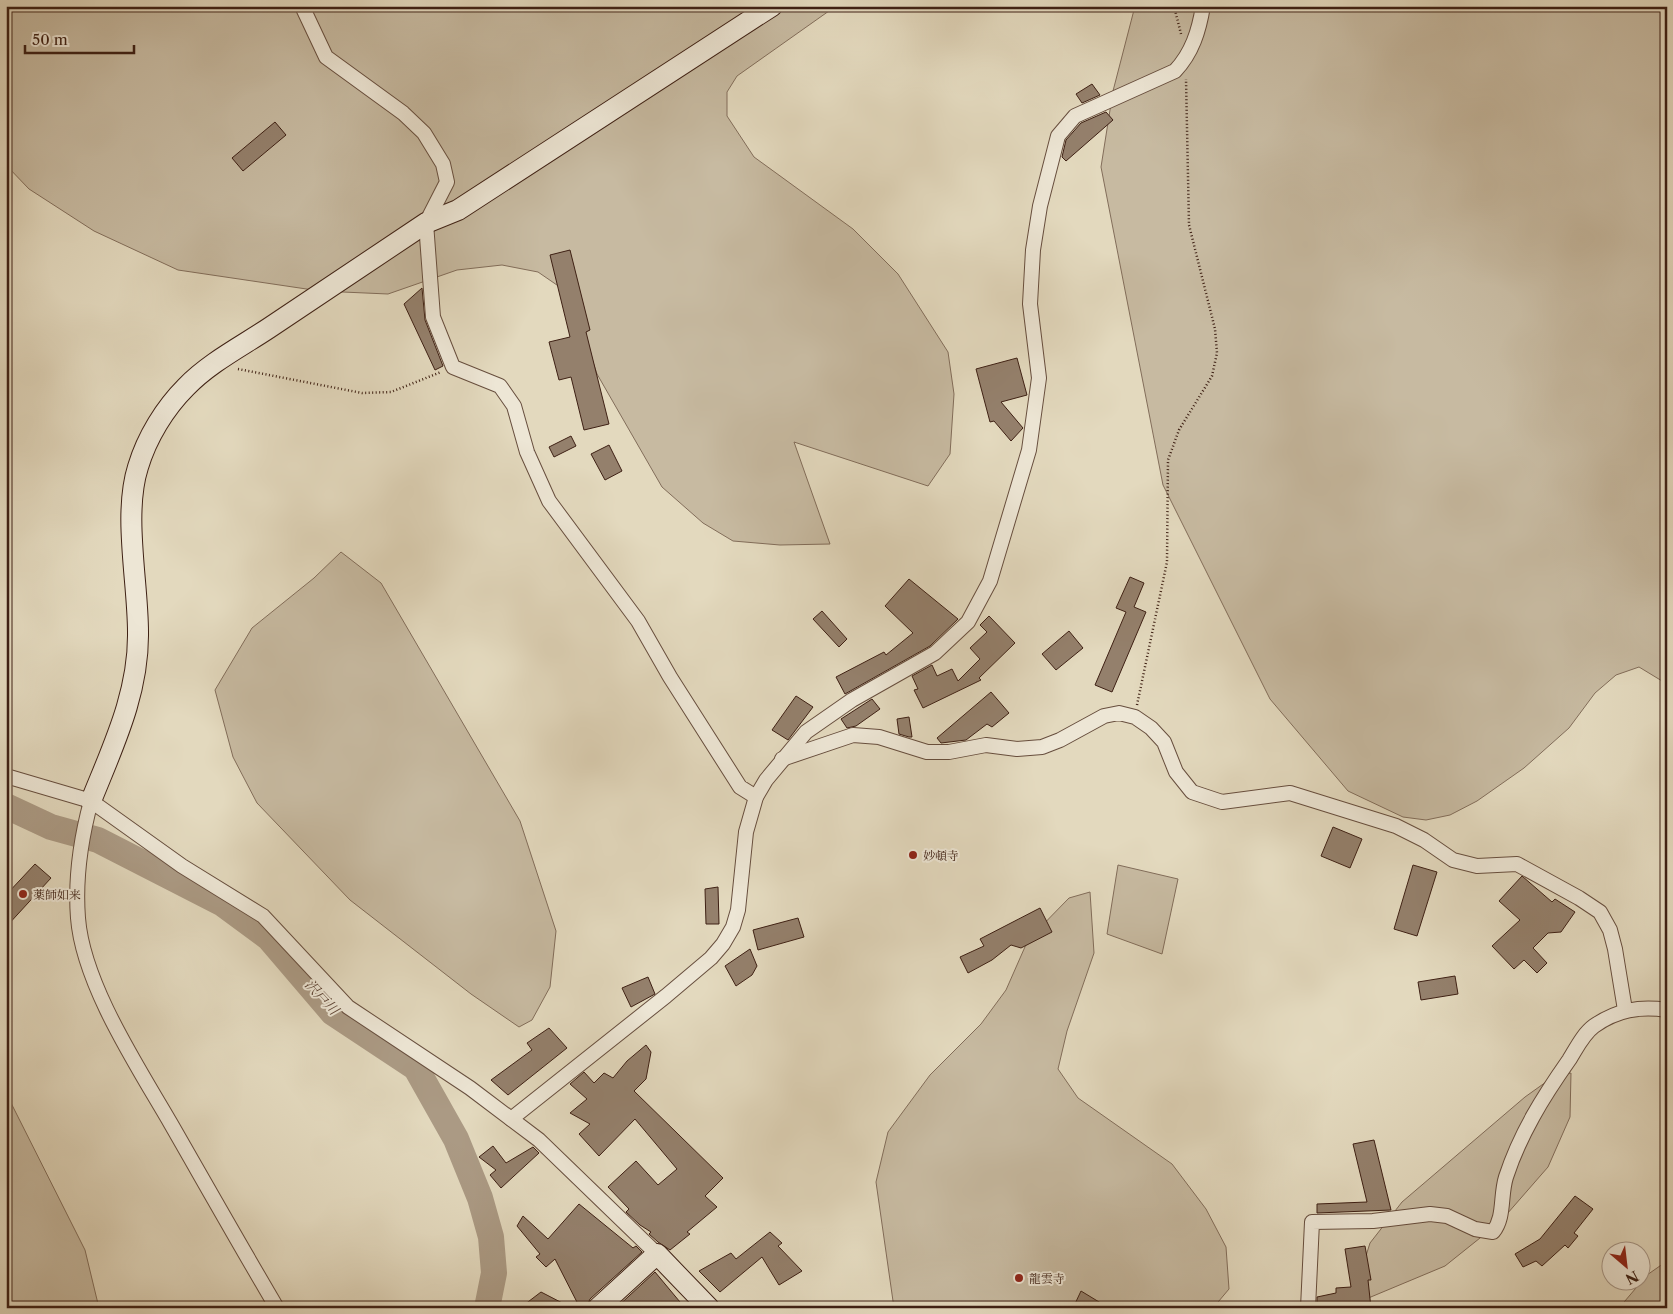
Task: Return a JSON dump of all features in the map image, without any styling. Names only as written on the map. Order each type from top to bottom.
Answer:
[{"type":"street","points":[[302,6],[326,57],[403,113],[424,133],[443,164],[447,182],[426,223],[432,317],[453,367],[500,386],[514,406],[527,452],[549,501],[638,621],[670,677],[740,787],[756,797]]},
{"type":"street","points":[[277,1308],[140,1070],[99,993],[83,945],[78,918],[80,845],[89,808],[127,713],[136,673],[138,632],[133,500],[138,468],[150,437],[168,408],[187,386],[214,364],[426,223],[458,210],[772,6]]},
{"type":"street","points":[[511,1119],[666,996],[711,958],[723,944],[734,927],[738,910],[746,832],[756,797],[782,759],[806,732],[852,700],[935,653],[968,622],[990,581],[1029,450],[1039,378],[1030,304],[1033,250],[1040,206],[1058,136],[1075,116],[1175,71],[1187,59],[1200,26],[1203,6]]},
{"type":"street","points":[[782,759],[853,735],[879,737],[927,752],[949,752],[986,745],[1017,749],[1042,747],[1060,740],[1104,716],[1119,713],[1135,717],[1151,728],[1164,742],[1176,772],[1192,792],[1222,802],[1290,794],[1396,826],[1424,840],[1453,860],[1477,866],[1517,864],[1579,898],[1600,912],[1610,930],[1625,1010]]},
{"type":"street","points":[[6,776],[89,808],[263,916],[348,1007],[470,1088],[560,1160],[657,1254],[709,1308]]},
{"type":"street","points":[[1308,1308],[1312,1222],[1373,1221],[1430,1214],[1447,1216],[1475,1229],[1493,1232],[1500,1224],[1504,1182],[1515,1150],[1536,1108],[1583,1037],[1593,1027],[1625,1010],[1667,1010]]},
{"type":"street","points":[[598,1308],[657,1254]]},
{"type":"path","points":[[1135,717],[1167,562],[1168,460],[1179,430],[1212,376],[1217,353],[1215,329],[1189,225],[1186,132],[1187,59],[1174,6]]},
{"type":"path","points":[[214,364],[362,394],[391,392],[453,367]]},
{"type":"shaded area","points":[[6,6],[836,6],[737,76],[727,92],[727,116],[754,157],[853,229],[898,274],[948,352],[954,394],[950,454],[928,486],[794,442],[830,544],[780,545],[733,541],[703,523],[662,487],[597,374],[570,294],[538,272],[502,265],[457,270],[388,294],[320,291],[178,270],[94,231],[29,189],[6,165]]},
{"type":"shaded area","points":[[1135,6],[1667,6],[1667,684],[1639,667],[1616,675],[1595,693],[1569,728],[1524,768],[1477,801],[1450,815],[1426,820],[1403,817],[1348,791],[1270,699],[1163,485],[1101,167],[1113,91]]},
{"type":"shaded area","points":[[341,552],[381,583],[520,821],[556,931],[550,987],[532,1020],[519,1027],[471,994],[350,900],[257,803],[233,757],[215,690],[252,628],[314,578]]},
{"type":"shaded area","points":[[1118,865],[1178,879],[1162,954],[1107,934]]},
{"type":"shaded area","points":[[1090,892],[1094,953],[1067,1031],[1058,1069],[1078,1098],[1172,1164],[1206,1209],[1226,1247],[1229,1289],[1213,1308],[894,1308],[876,1182],[888,1132],[930,1075],[981,1024],[1006,990],[1028,940],[1069,898]]},
{"type":"shaded area","points":[[1571,1073],[1570,1117],[1548,1167],[1500,1222],[1445,1266],[1366,1299],[1359,1278],[1370,1243],[1402,1202],[1525,1097],[1553,1077]]},
{"type":"shaded area","points":[[6,1093],[85,1250],[99,1308],[6,1308]]},
{"type":"shaded area","points":[[1667,1261],[1667,1308],[1619,1308],[1633,1292],[1650,1292],[1650,1273]]},
{"type":"building","points":[[1092,84],[1100,95],[1082,103],[1076,94]]},
{"type":"building","points":[[1106,112],[1113,120],[1066,161],[1062,157],[1066,140],[1081,123]]},
{"type":"building","points":[[275,122],[286,135],[243,171],[232,158]]},
{"type":"building","points":[[570,250],[590,330],[586,332],[609,424],[584,430],[571,377],[559,380],[549,342],[570,337],[550,255]]},
{"type":"building","points":[[422,288],[425,320],[443,366],[435,370],[404,304]]},
{"type":"building","points":[[1017,358],[1027,395],[1001,402],[1023,428],[1011,441],[994,421],[990,422],[976,369]]},
{"type":"building","points":[[571,436],[576,446],[554,457],[549,447]]},
{"type":"building","points":[[609,445],[622,471],[605,480],[591,454]]},
{"type":"building","points":[[1130,577],[1144,583],[1134,607],[1146,612],[1112,692],[1095,685],[1126,612],[1116,608]]},
{"type":"building","points":[[909,579],[958,619],[930,646],[845,694],[836,677],[884,652],[886,655],[913,633],[885,606]]},
{"type":"building","points":[[822,611],[847,639],[839,647],[813,619]]},
{"type":"building","points":[[989,616],[1015,643],[979,678],[981,680],[923,708],[914,690],[918,689],[912,676],[932,665],[937,676],[952,669],[958,681],[980,659],[970,648],[987,632],[980,625]]},
{"type":"building","points":[[1069,631],[1083,648],[1056,670],[1042,654]]},
{"type":"building","points":[[991,692],[1009,713],[992,727],[987,724],[966,740],[941,743],[937,738]]},
{"type":"building","points":[[796,696],[813,707],[788,740],[772,730]]},
{"type":"building","points":[[872,699],[880,709],[856,726],[847,728],[841,719]]},
{"type":"building","points":[[909,717],[912,737],[899,734],[897,719]]},
{"type":"building","points":[[1333,827],[1362,839],[1350,868],[1321,856]]},
{"type":"building","points":[[35,864],[51,878],[6,927],[6,895]]},
{"type":"building","points":[[1413,865],[1437,872],[1417,936],[1394,929]]},
{"type":"building","points":[[1522,876],[1552,902],[1555,899],[1575,912],[1561,932],[1548,933],[1533,948],[1547,963],[1537,973],[1524,960],[1514,969],[1492,946],[1520,920],[1499,901]]},
{"type":"building","points":[[718,887],[719,924],[706,924],[705,889]]},
{"type":"building","points":[[1040,908],[1052,932],[1021,948],[1011,945],[992,960],[968,973],[960,957],[984,946],[980,939]]},
{"type":"building","points":[[798,918],[804,937],[758,950],[753,930]]},
{"type":"building","points":[[750,949],[757,966],[752,975],[736,986],[725,966]]},
{"type":"building","points":[[1455,976],[1458,994],[1421,1000],[1418,982]]},
{"type":"building","points":[[648,977],[655,994],[631,1007],[622,988]]},
{"type":"building","points":[[549,1028],[567,1048],[508,1095],[491,1080],[532,1050],[527,1043]]},
{"type":"building","points":[[646,1045],[651,1052],[646,1079],[634,1091],[723,1178],[705,1196],[717,1207],[687,1232],[690,1234],[670,1250],[658,1242],[649,1234],[651,1232],[626,1212],[629,1209],[608,1187],[636,1161],[658,1185],[677,1169],[635,1119],[599,1156],[579,1134],[590,1124],[570,1113],[587,1099],[570,1084],[584,1072],[594,1083],[604,1073],[613,1078],[627,1061]]},
{"type":"building","points":[[1374,1140],[1391,1210],[1317,1213],[1317,1204],[1367,1202],[1353,1144]]},
{"type":"building","points":[[493,1146],[506,1163],[533,1147],[539,1153],[501,1188],[490,1175],[496,1170],[479,1157]]},
{"type":"building","points":[[1575,1196],[1593,1209],[1574,1233],[1578,1236],[1568,1248],[1565,1245],[1542,1266],[1536,1261],[1523,1267],[1515,1254],[1540,1239]]},
{"type":"building","points":[[579,1204],[633,1248],[636,1246],[642,1252],[590,1299],[586,1308],[580,1308],[555,1259],[546,1267],[536,1257],[540,1254],[517,1226],[523,1216],[548,1239]]},
{"type":"building","points":[[770,1232],[782,1243],[778,1246],[802,1271],[779,1285],[762,1257],[720,1292],[699,1271],[731,1253],[736,1259]]},
{"type":"building","points":[[1365,1246],[1371,1280],[1368,1280],[1371,1308],[1317,1308],[1317,1297],[1336,1293],[1336,1288],[1351,1287],[1345,1249]]},
{"type":"building","points":[[655,1272],[685,1308],[616,1308]]},
{"type":"building","points":[[1081,1291],[1109,1308],[1073,1308]]},
{"type":"building","points":[[541,1292],[572,1308],[520,1308]]},
{"type":"waterway","name":"沢戸川","points":[[6,806],[51,827],[98,840],[223,904],[269,938],[333,1013],[416,1068],[456,1139],[480,1198],[491,1237],[494,1273],[487,1308]]},
{"type":"place","name":"妙頓寺","points":[[913,855]]},
{"type":"place","name":"薬師如来","points":[[23,894]]},
{"type":"place","name":"龍雲寺","points":[[1019,1278]]}]
